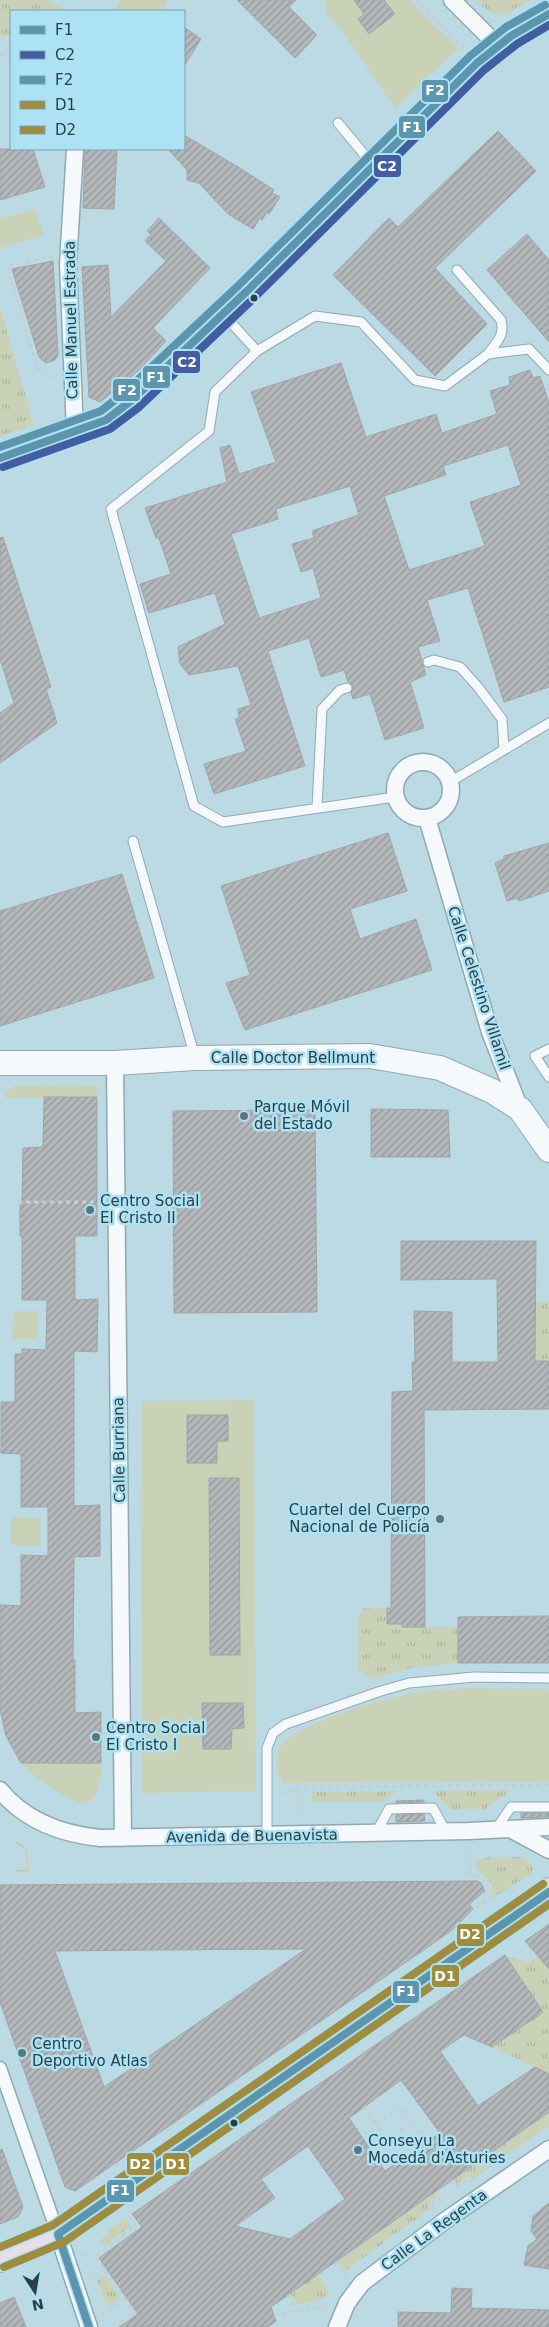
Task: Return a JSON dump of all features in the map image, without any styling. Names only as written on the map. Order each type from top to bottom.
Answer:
[{"type":"highway","points":[[0,2258],[58,2234],[549,1892]]},
{"type":"main road","name":"Calle Doctor Bellmunt","points":[[0,1063],[115,1063],[196,1058],[370,1056],[440,1068],[492,1091],[520,1109]]},
{"type":"main road","name":"Calle Celestino Villamil","points":[[520,1109],[549,1150]]},
{"type":"street","points":[[452,0],[497,45]]},
{"type":"street","points":[[0,458],[106,420],[132,400],[224,315],[477,63],[497,45],[549,14]]},
{"type":"street","name":"Calle Manuel Estrada","points":[[74,150],[68,253],[74,432]]},
{"type":"street","points":[[430,763],[439,767],[446,773],[450,782],[451,792],[449,801],[444,809],[436,815],[427,818],[410,816],[404,811],[395,797],[394,787],[397,778],[411,764],[430,763]]},
{"type":"street","name":"Calle Celestino Villamil","points":[[427,818],[490,1032],[520,1109]]},
{"type":"street","name":"Calle Burriana","points":[[115,1063],[123,1838]]},
{"type":"street","name":"Avenida de Buenavista","points":[[1,1795],[38,1821],[59,1830],[78,1835],[123,1838],[495,1831],[549,1827]]},
{"type":"street","points":[[512,1830],[549,1850]]},
{"type":"street","points":[[0,2068],[89,2326]]},
{"type":"street","name":"Calle La Regenta","points":[[337,2327],[348,2303],[362,2283],[446,2220],[549,2149]]},
{"type":"lane","points":[[338,123],[374,166]]},
{"type":"lane","points":[[395,797],[223,822],[194,806],[111,509],[209,431],[214,392],[256,351],[316,316],[361,322],[415,380],[446,386],[488,354],[501,337],[503,328],[501,320],[457,270]]},
{"type":"lane","points":[[224,315],[256,351]]},
{"type":"lane","points":[[488,354],[529,349],[549,370]]},
{"type":"lane","points":[[428,662],[434,660],[460,667],[478,687],[502,719],[504,750]]},
{"type":"lane","points":[[317,807],[322,709],[340,690],[347,688]]},
{"type":"lane","points":[[450,782],[549,723]]},
{"type":"lane","points":[[133,841],[196,1058]]},
{"type":"lane","points":[[549,1049],[535,1056],[549,1077]]},
{"type":"lane","points":[[267,1835],[267,1748],[273,1733],[286,1724],[409,1683],[474,1677],[549,1678]]},
{"type":"lane","points":[[495,1831],[511,1807],[549,1807]]},
{"type":"lane","points":[[376,1833],[389,1809],[433,1808],[446,1832]]},
{"type":"path","points":[[416,0],[477,63]]},
{"type":"path","points":[[68,253],[7,267],[37,368],[73,389]]},
{"type":"path","points":[[18,1202],[117,1202]]},
{"type":"path","points":[[266,1798],[300,1787],[549,1785]]},
{"type":"path","points":[[299,1835],[300,1787]]},
{"type":"path","points":[[469,1831],[470,1874],[478,1876],[487,1883],[488,1890],[486,1896]]},
{"type":"path","points":[[364,2107],[402,2160]]},
{"type":"path","points":[[376,2124],[400,2107],[426,2142]]},
{"type":"path","points":[[387,2140],[412,2123]]},
{"type":"path","points":[[451,2181],[456,2187],[465,2181]]},
{"type":"path","points":[[433,2204],[441,2198],[436,2192]]},
{"type":"path","points":[[113,2327],[134,2313],[95,2256],[136,2226],[115,2195]]},
{"type":"path","points":[[335,2262],[343,2272]]},
{"type":"path","points":[[288,2295],[296,2311]]},
{"type":"path","points":[[89,2326],[124,2298]]},
{"type":"path","points":[[274,2315],[348,2303]]},
{"type":"green space","points":[[0,0],[46,0],[66,10],[10,10],[10,36],[0,36]]},
{"type":"green space","points":[[120,0],[167,0],[162,10],[115,10]]},
{"type":"green space","points":[[324,0],[411,0],[425,17],[459,48],[395,108],[348,39],[327,13]]},
{"type":"green space","points":[[476,0],[530,0],[508,12],[497,14],[491,12]]},
{"type":"green space","points":[[35,209],[43,235],[0,248],[0,219]]},
{"type":"green space","points":[[0,307],[34,425],[0,436]]},
{"type":"green space","points":[[97,1085],[97,1097],[5,1098],[8,1090],[15,1086]]},
{"type":"green space","points":[[536,1302],[549,1302],[549,1361],[535,1361]]},
{"type":"green space","points":[[13,1311],[38,1311],[38,1339],[12,1339]]},
{"type":"green space","points":[[254,1400],[256,1791],[142,1793],[141,1401]]},
{"type":"green space","points":[[11,1517],[40,1517],[40,1546],[11,1545]]},
{"type":"green space","points":[[363,1608],[387,1608],[387,1624],[402,1624],[402,1627],[458,1627],[458,1663],[411,1668],[369,1680],[364,1672],[358,1670],[358,1617]]},
{"type":"green space","points":[[469,1688],[549,1689],[549,1781],[282,1783],[282,1777],[277,1776],[277,1758],[280,1746],[293,1735],[307,1727],[368,1704],[406,1694]]},
{"type":"green space","points":[[21,1763],[101,1763],[101,1775],[97,1794],[89,1802],[83,1804],[50,1787]]},
{"type":"green space","points":[[512,1790],[485,1809],[450,1809],[433,1791]]},
{"type":"green space","points":[[395,1791],[394,1794],[382,1802],[311,1802],[312,1792]]},
{"type":"green space","points":[[15,1840],[28,1849],[29,1873],[16,1872],[16,1870],[26,1870],[26,1850],[16,1843]]},
{"type":"green space","points":[[487,1857],[524,1857],[531,1864],[533,1870],[531,1874],[491,1899],[492,1886],[490,1881],[475,1866],[477,1861]]},
{"type":"green space","points":[[505,1956],[530,1962],[538,1957],[543,1962],[549,1959],[549,2074],[492,2047],[543,2012]]},
{"type":"green space","points":[[549,2113],[549,2126],[472,2180],[469,2176],[457,2184],[454,2179]]},
{"type":"green space","points":[[434,2193],[437,2197],[427,2205],[430,2209],[345,2271],[337,2261]]},
{"type":"green space","points":[[126,2218],[131,2226],[104,2246],[100,2241],[112,2227]]},
{"type":"green space","points":[[317,2274],[330,2293],[325,2299],[297,2305],[290,2293]]},
{"type":"green space","points":[[104,2275],[120,2297],[107,2307],[97,2280]]},
{"type":"building","points":[[237,0],[296,0],[289,7],[317,35],[295,58]]},
{"type":"building","points":[[354,0],[384,0],[395,14],[369,34],[358,19],[364,14]]},
{"type":"building","points":[[185,28],[201,39],[185,64]]},
{"type":"building","points":[[498,131],[536,171],[435,268],[487,324],[435,376],[333,275],[389,218],[398,227]]},
{"type":"building","points":[[185,136],[274,190],[272,193],[280,197],[269,214],[267,212],[262,220],[260,218],[253,229],[228,214],[199,183],[187,180],[187,170],[169,150],[185,150]]},
{"type":"building","points":[[0,149],[33,150],[45,187],[0,200]]},
{"type":"building","points":[[85,150],[117,150],[114,209],[83,208]]},
{"type":"building","points":[[159,218],[210,268],[153,328],[166,341],[138,371],[100,402],[89,397],[82,267],[108,265],[111,317],[166,261],[145,241],[151,234],[147,231]]},
{"type":"building","points":[[527,234],[549,260],[549,342],[487,270]]},
{"type":"building","points":[[53,261],[58,355],[55,360],[46,363],[39,357],[12,269]]},
{"type":"building","points":[[341,363],[366,437],[436,414],[442,433],[497,414],[490,391],[510,385],[509,377],[530,370],[533,378],[540,376],[549,403],[549,687],[504,702],[468,588],[427,600],[440,641],[418,647],[426,675],[410,682],[424,728],[385,740],[370,694],[353,699],[351,693],[353,686],[348,682],[344,670],[321,677],[309,638],[268,651],[305,766],[214,794],[204,764],[246,751],[235,719],[239,718],[238,709],[251,705],[238,666],[189,675],[180,664],[178,647],[225,624],[215,593],[149,613],[140,584],[171,574],[159,538],[156,538],[145,508],[227,482],[220,448],[230,445],[239,474],[276,462],[251,392]],"holes":[[[508,445],[521,485],[470,502],[485,546],[409,570],[384,496],[446,475],[443,466]],[[350,486],[359,515],[312,531],[314,538],[292,544],[301,572],[313,568],[321,598],[259,618],[231,534],[278,519],[276,509]]]},
{"type":"building","points":[[3,537],[51,687],[46,689],[57,723],[0,763],[0,713],[14,703],[0,659],[0,538]]},
{"type":"building","points":[[388,833],[407,891],[350,909],[360,939],[416,919],[432,970],[245,1030],[226,983],[250,975],[221,886]]},
{"type":"building","points":[[549,843],[549,891],[519,901],[517,898],[507,901],[495,863],[504,859],[504,856]]},
{"type":"building","points":[[122,874],[154,978],[0,1026],[0,911]]},
{"type":"building","points":[[44,1097],[97,1097],[97,1236],[75,1236],[75,1300],[98,1299],[97,1352],[74,1351],[74,1506],[100,1505],[100,1556],[74,1557],[73,1660],[75,1660],[75,1713],[101,1712],[101,1763],[21,1763],[6,1736],[0,1709],[0,1605],[21,1606],[21,1555],[48,1556],[48,1507],[21,1507],[21,1454],[1,1453],[1,1402],[15,1402],[15,1354],[22,1354],[22,1349],[46,1350],[47,1300],[22,1300],[22,1236],[20,1236],[23,1148],[43,1147]]},
{"type":"building","points":[[371,1109],[448,1110],[450,1157],[371,1157]]},
{"type":"building","points":[[315,1110],[317,1312],[174,1313],[173,1111]]},
{"type":"building","points":[[401,1241],[536,1241],[535,1361],[549,1361],[549,1409],[424,1410],[425,1627],[402,1627],[402,1624],[387,1624],[387,1608],[391,1608],[392,1392],[413,1391],[412,1362],[415,1362],[414,1311],[452,1312],[452,1362],[498,1362],[497,1279],[401,1280]]},
{"type":"building","points":[[187,1415],[228,1415],[228,1441],[217,1441],[217,1463],[187,1463]]},
{"type":"building","points":[[209,1478],[239,1478],[240,1655],[210,1655]]},
{"type":"building","points":[[549,1616],[549,1663],[458,1663],[458,1617]]},
{"type":"building","points":[[202,1703],[243,1703],[244,1728],[232,1729],[231,1749],[203,1749]]},
{"type":"building","points":[[424,1800],[424,1802],[396,1803],[396,1801]]},
{"type":"building","points":[[521,1813],[549,1813],[549,1817],[521,1818]]},
{"type":"building","points":[[424,1814],[425,1821],[396,1822],[396,1815]]},
{"type":"building","points":[[477,1881],[481,1883],[485,1891],[469,1904],[473,1909],[451,1931],[75,2191],[65,2187],[0,2002],[0,1885]],"holes":[[[306,1949],[104,2087],[55,1951]]]},
{"type":"building","points":[[549,1924],[549,1969],[525,1941]]},
{"type":"building","points":[[505,1955],[543,2012],[492,2047],[464,2035],[440,2051],[478,2106],[535,2067],[549,2074],[549,2112],[271,2307],[276,2321],[268,2327],[119,2327],[138,2314],[99,2258],[142,2227],[132,2214]],"holes":[[[401,2080],[440,2133],[385,2171],[349,2118]],[[308,2146],[345,2199],[290,2239],[235,2226],[275,2198],[261,2179]]]},
{"type":"building","points":[[2,2149],[23,2207],[18,2217],[0,2224],[0,2150]]},
{"type":"building","points":[[549,2203],[549,2269],[524,2265],[528,2246],[537,2239],[531,2231],[533,2216]]},
{"type":"building","points":[[452,2288],[472,2289],[471,2308],[549,2310],[549,2327],[398,2327],[398,2312],[451,2313]]},
{"type":"building","points":[[14,2297],[26,2327],[0,2327],[0,2303]]},
{"type":"transit line","name":"F2","points":[[0,447],[101,411],[125,392],[239,285],[470,56],[506,27],[545,5]]},
{"type":"transit line","name":"F1","points":[[0,458],[106,420],[132,400],[246,292],[477,63],[511,36],[549,14]]},
{"type":"transit line","name":"C2","points":[[3,467],[110,429],[138,408],[253,299],[484,70],[517,44],[549,25]]},
{"type":"transit line","name":"D2","points":[[0,2247],[53,2225],[543,1884]]},
{"type":"transit line","name":"F1","points":[[89,2327],[58,2234],[549,1892]]},
{"type":"transit line","name":"D1","points":[[4,2267],[64,2242],[549,1904]]},
{"type":"place","name":"Parque Móvil del Estado","points":[[244,1116]]},
{"type":"place","name":"Centro Social El Cristo II","points":[[90,1210]]},
{"type":"place","name":"Cuartel del Cuerpo Nacional de Policía","points":[[440,1519]]},
{"type":"place","name":"Centro Social El Cristo I","points":[[96,1737]]},
{"type":"place","name":"Centro Deportivo Atlas","points":[[22,2053]]},
{"type":"place","name":"Conseyu La Mocedá d'Asturies","points":[[358,2150]]}]
